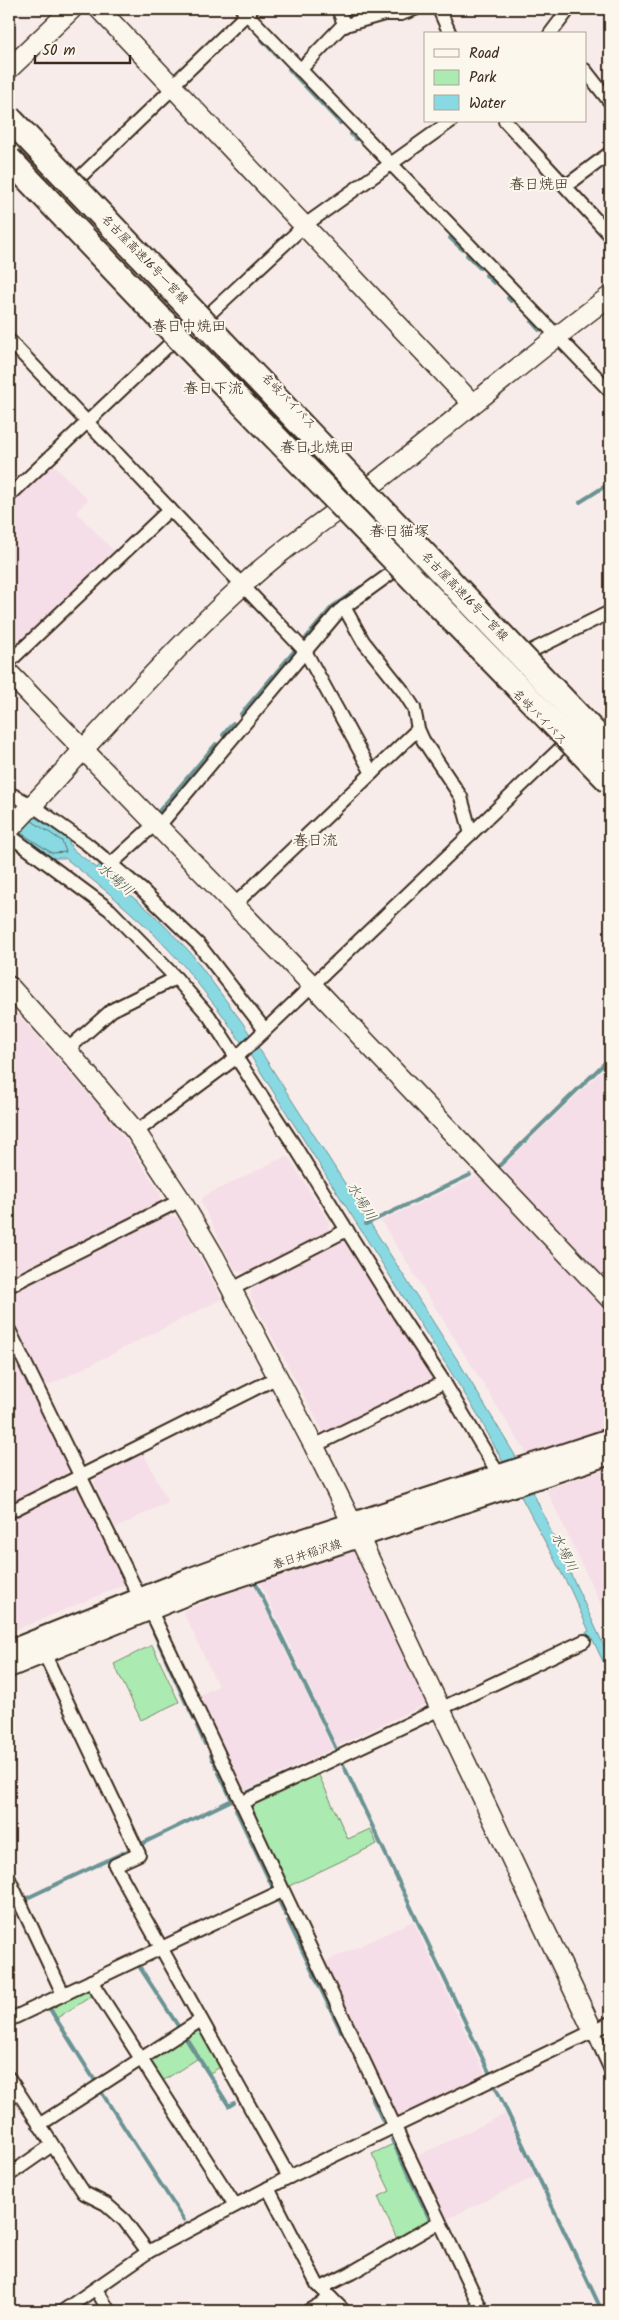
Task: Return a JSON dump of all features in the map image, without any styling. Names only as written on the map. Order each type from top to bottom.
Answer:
[{"type":"highway","name":"名岐バイパス","points":[[9,110],[371,486],[610,738]]},
{"type":"highway","name":"名古屋高速16号一宮線","points":[[9,118],[610,749]]},
{"type":"highway","points":[[9,136],[80,209],[110,223]]},
{"type":"highway","name":"名古屋高速16号一宮線","points":[[9,160],[610,782]]},
{"type":"highway","points":[[9,160],[48,202],[128,264],[243,382],[610,768]]},
{"type":"highway","name":"名岐バイパス","points":[[9,171],[566,743],[610,791]]},
{"type":"main road","name":"春日井稲沢線","points":[[533,1472],[610,1439]]},
{"type":"main road","name":"春日井稲沢線","points":[[9,1651],[145,1604],[252,1571],[356,1530],[505,1479],[610,1454]]},
{"type":"main road","name":"春日井稲沢線","points":[[9,1667],[44,1653],[145,1604]]},
{"type":"street","points":[[9,69],[72,9]]},
{"type":"street","points":[[99,9],[472,403]]},
{"type":"street","points":[[338,9],[345,26]]},
{"type":"street","points":[[300,70],[345,26],[384,14],[401,14],[415,9]]},
{"type":"street","points":[[441,9],[449,32]]},
{"type":"street","points":[[554,32],[569,9]]},
{"type":"street","points":[[77,180],[247,10],[300,70],[610,391]]},
{"type":"street","points":[[586,71],[610,102]]},
{"type":"street","points":[[207,316],[305,225],[450,122]]},
{"type":"street","points":[[506,122],[610,234]]},
{"type":"street","points":[[566,186],[610,153]]},
{"type":"street","points":[[9,830],[193,632],[243,585],[338,508],[371,486],[556,336],[610,296]]},
{"type":"street","points":[[9,340],[305,651],[372,773]]},
{"type":"street","points":[[9,496],[174,340]]},
{"type":"street","points":[[9,662],[170,508]]},
{"type":"street","points":[[111,864],[157,826],[344,607],[396,569]]},
{"type":"street","points":[[344,607],[363,641],[404,691],[414,708],[418,729],[423,740],[461,797],[471,834]]},
{"type":"street","points":[[529,652],[610,612]]},
{"type":"street","points":[[9,673],[313,986],[610,1300]]},
{"type":"street","points":[[234,905],[418,729]]},
{"type":"street","points":[[136,1132],[240,1054],[566,743]]},
{"type":"street","points":[[9,793],[32,806],[88,844],[142,890],[199,945],[262,1033]]},
{"type":"street","points":[[9,835],[110,910],[176,978],[240,1054],[347,1230],[505,1479]]},
{"type":"street","points":[[68,1050],[112,1010],[176,978]]},
{"type":"street","points":[[9,986],[68,1050],[136,1132],[182,1200],[232,1289],[356,1530],[610,2068]]},
{"type":"street","points":[[9,1286],[182,1200]]},
{"type":"street","points":[[232,1289],[347,1230]]},
{"type":"street","points":[[9,1330],[241,1803],[482,2311]]},
{"type":"street","points":[[9,1512],[278,1377]]},
{"type":"street","points":[[314,1446],[444,1382]]},
{"type":"street","points":[[241,1803],[584,1641]]},
{"type":"street","points":[[44,1653],[139,1854],[115,1866],[289,2176]]},
{"type":"street","points":[[9,1879],[63,1994]]},
{"type":"street","points":[[9,2020],[282,1891]]},
{"type":"street","points":[[91,1981],[236,2205]]},
{"type":"street","points":[[39,2125],[201,2020]]},
{"type":"street","points":[[63,2311],[148,2252],[289,2176],[610,2023]]},
{"type":"street","points":[[9,2078],[84,2193],[106,2204],[124,2220],[148,2252]]},
{"type":"street","points":[[9,2175],[52,2145]]},
{"type":"street","points":[[268,2188],[317,2284],[344,2311]]},
{"type":"street","points":[[322,2288],[439,2222]]},
{"type":"street","points":[[96,2289],[109,2311]]},
{"type":"street","points":[[308,2311],[331,2298]]},
{"type":"shaded area","points":[[53,464],[88,500],[76,512],[114,551],[9,651],[9,506]]},
{"type":"shaded area","points":[[9,1005],[98,1104],[161,1194],[158,1203],[9,1276]]},
{"type":"shaded area","points":[[610,1063],[610,1286],[499,1170]]},
{"type":"shaded area","points":[[284,1157],[289,1158],[329,1222],[328,1233],[248,1273],[235,1270],[201,1202],[204,1196]]},
{"type":"shaded area","points":[[478,1176],[610,1315],[610,1428],[527,1454],[381,1221]]},
{"type":"shaded area","points":[[168,1215],[178,1218],[222,1299],[46,1387],[9,1312],[9,1295]]},
{"type":"shaded area","points":[[344,1240],[349,1241],[437,1377],[434,1383],[326,1437],[250,1295],[253,1286]]},
{"type":"shaded area","points":[[9,1347],[68,1467],[65,1476],[9,1504]]},
{"type":"shaded area","points":[[143,1452],[168,1502],[116,1528],[94,1484],[97,1475]]},
{"type":"shaded area","points":[[610,1468],[610,1624],[546,1489]]},
{"type":"shaded area","points":[[74,1488],[80,1489],[126,1584],[9,1633],[9,1520]]},
{"type":"shaded area","points":[[352,1552],[360,1553],[430,1702],[337,1746],[260,1582]]},
{"type":"shaded area","points":[[253,1584],[333,1749],[243,1791],[198,1696],[218,1686],[183,1611]]},
{"type":"shaded area","points":[[413,1921],[486,2076],[399,2117],[395,2115],[323,1963]]},
{"type":"shaded area","points":[[505,2114],[535,2177],[445,2220],[415,2157]]},
{"type":"green space","points":[[152,1645],[179,1702],[141,1720],[114,1664]]},
{"type":"green space","points":[[317,1771],[348,1839],[370,1829],[377,1844],[287,1887],[248,1803]]},
{"type":"green space","points":[[91,1988],[95,1994],[57,2018],[51,2007]]},
{"type":"green space","points":[[200,2026],[222,2066],[210,2073],[185,2034]]},
{"type":"green space","points":[[182,2035],[197,2059],[161,2082],[148,2061]]},
{"type":"green space","points":[[393,2144],[430,2222],[398,2241],[378,2197],[390,2191],[372,2154]]},
{"type":"water","points":[[9,801],[67,838],[72,849],[97,868],[100,864],[103,867],[101,871],[152,913],[190,952],[242,1022],[460,1364],[519,1462],[610,1659],[610,1676],[591,1636],[587,1637],[585,1633],[589,1631],[571,1591],[478,1415],[250,1055],[221,1013],[183,965],[151,931],[111,895],[65,858],[50,858],[9,831]]},
{"type":"waterway","points":[[262,40],[277,56]]},
{"type":"waterway","points":[[289,69],[302,83]]},
{"type":"waterway","points":[[305,86],[340,123]]},
{"type":"waterway","points":[[351,134],[356,139]]},
{"type":"waterway","points":[[450,238],[462,249]]},
{"type":"waterway","points":[[467,255],[480,268]]},
{"type":"waterway","points":[[486,275],[494,283]]},
{"type":"waterway","points":[[508,298],[511,301]]},
{"type":"waterway","points":[[532,322],[539,330]]},
{"type":"waterway","points":[[580,502],[610,483]]},
{"type":"waterway","points":[[306,638],[332,607],[361,587]]},
{"type":"waterway","points":[[241,714],[296,649]]},
{"type":"waterway","points":[[223,735],[233,723]]},
{"type":"waterway","points":[[159,811],[216,744]]},
{"type":"waterway","points":[[500,1165],[610,1058]]},
{"type":"waterway","name":"水場川","points":[[366,1224],[470,1175]]},
{"type":"waterway","points":[[256,1584],[337,1751]]},
{"type":"waterway","points":[[154,1633],[186,1703]]},
{"type":"waterway","points":[[189,1708],[195,1720]]},
{"type":"waterway","points":[[197,1726],[205,1744]]},
{"type":"waterway","points":[[211,1755],[213,1760]]},
{"type":"waterway","points":[[341,1760],[489,2072]]},
{"type":"waterway","points":[[244,1794],[312,1763]]},
{"type":"waterway","points":[[215,1764],[217,1768]]},
{"type":"waterway","points":[[141,1844],[232,1800],[219,1773]]},
{"type":"waterway","points":[[236,1810],[272,1886]]},
{"type":"waterway","points":[[25,1899],[129,1850]]},
{"type":"waterway","points":[[279,1901],[286,1915]]},
{"type":"waterway","points":[[288,1921],[341,2031]]},
{"type":"waterway","points":[[139,1966],[180,2029]]},
{"type":"waterway","points":[[48,2006],[97,2084]]},
{"type":"waterway","points":[[184,2035],[229,2106],[234,2103]]},
{"type":"waterway","points":[[496,2088],[602,2311]]},
{"type":"waterway","points":[[100,2090],[184,2220]]},
{"type":"waterway","points":[[371,2096],[383,2121]]},
{"type":"waterway","points":[[392,2140],[431,2222]]},
{"type":"district","name":"春日焼田","points":[[539,184]]},
{"type":"district","name":"春日中焼田","points":[[189,326]]},
{"type":"district","name":"春日下流","points":[[213,388]]},
{"type":"district","name":"春日北焼田","points":[[317,447]]},
{"type":"district","name":"春日猫塚","points":[[399,531]]},
{"type":"district","name":"春日流","points":[[315,840]]}]
